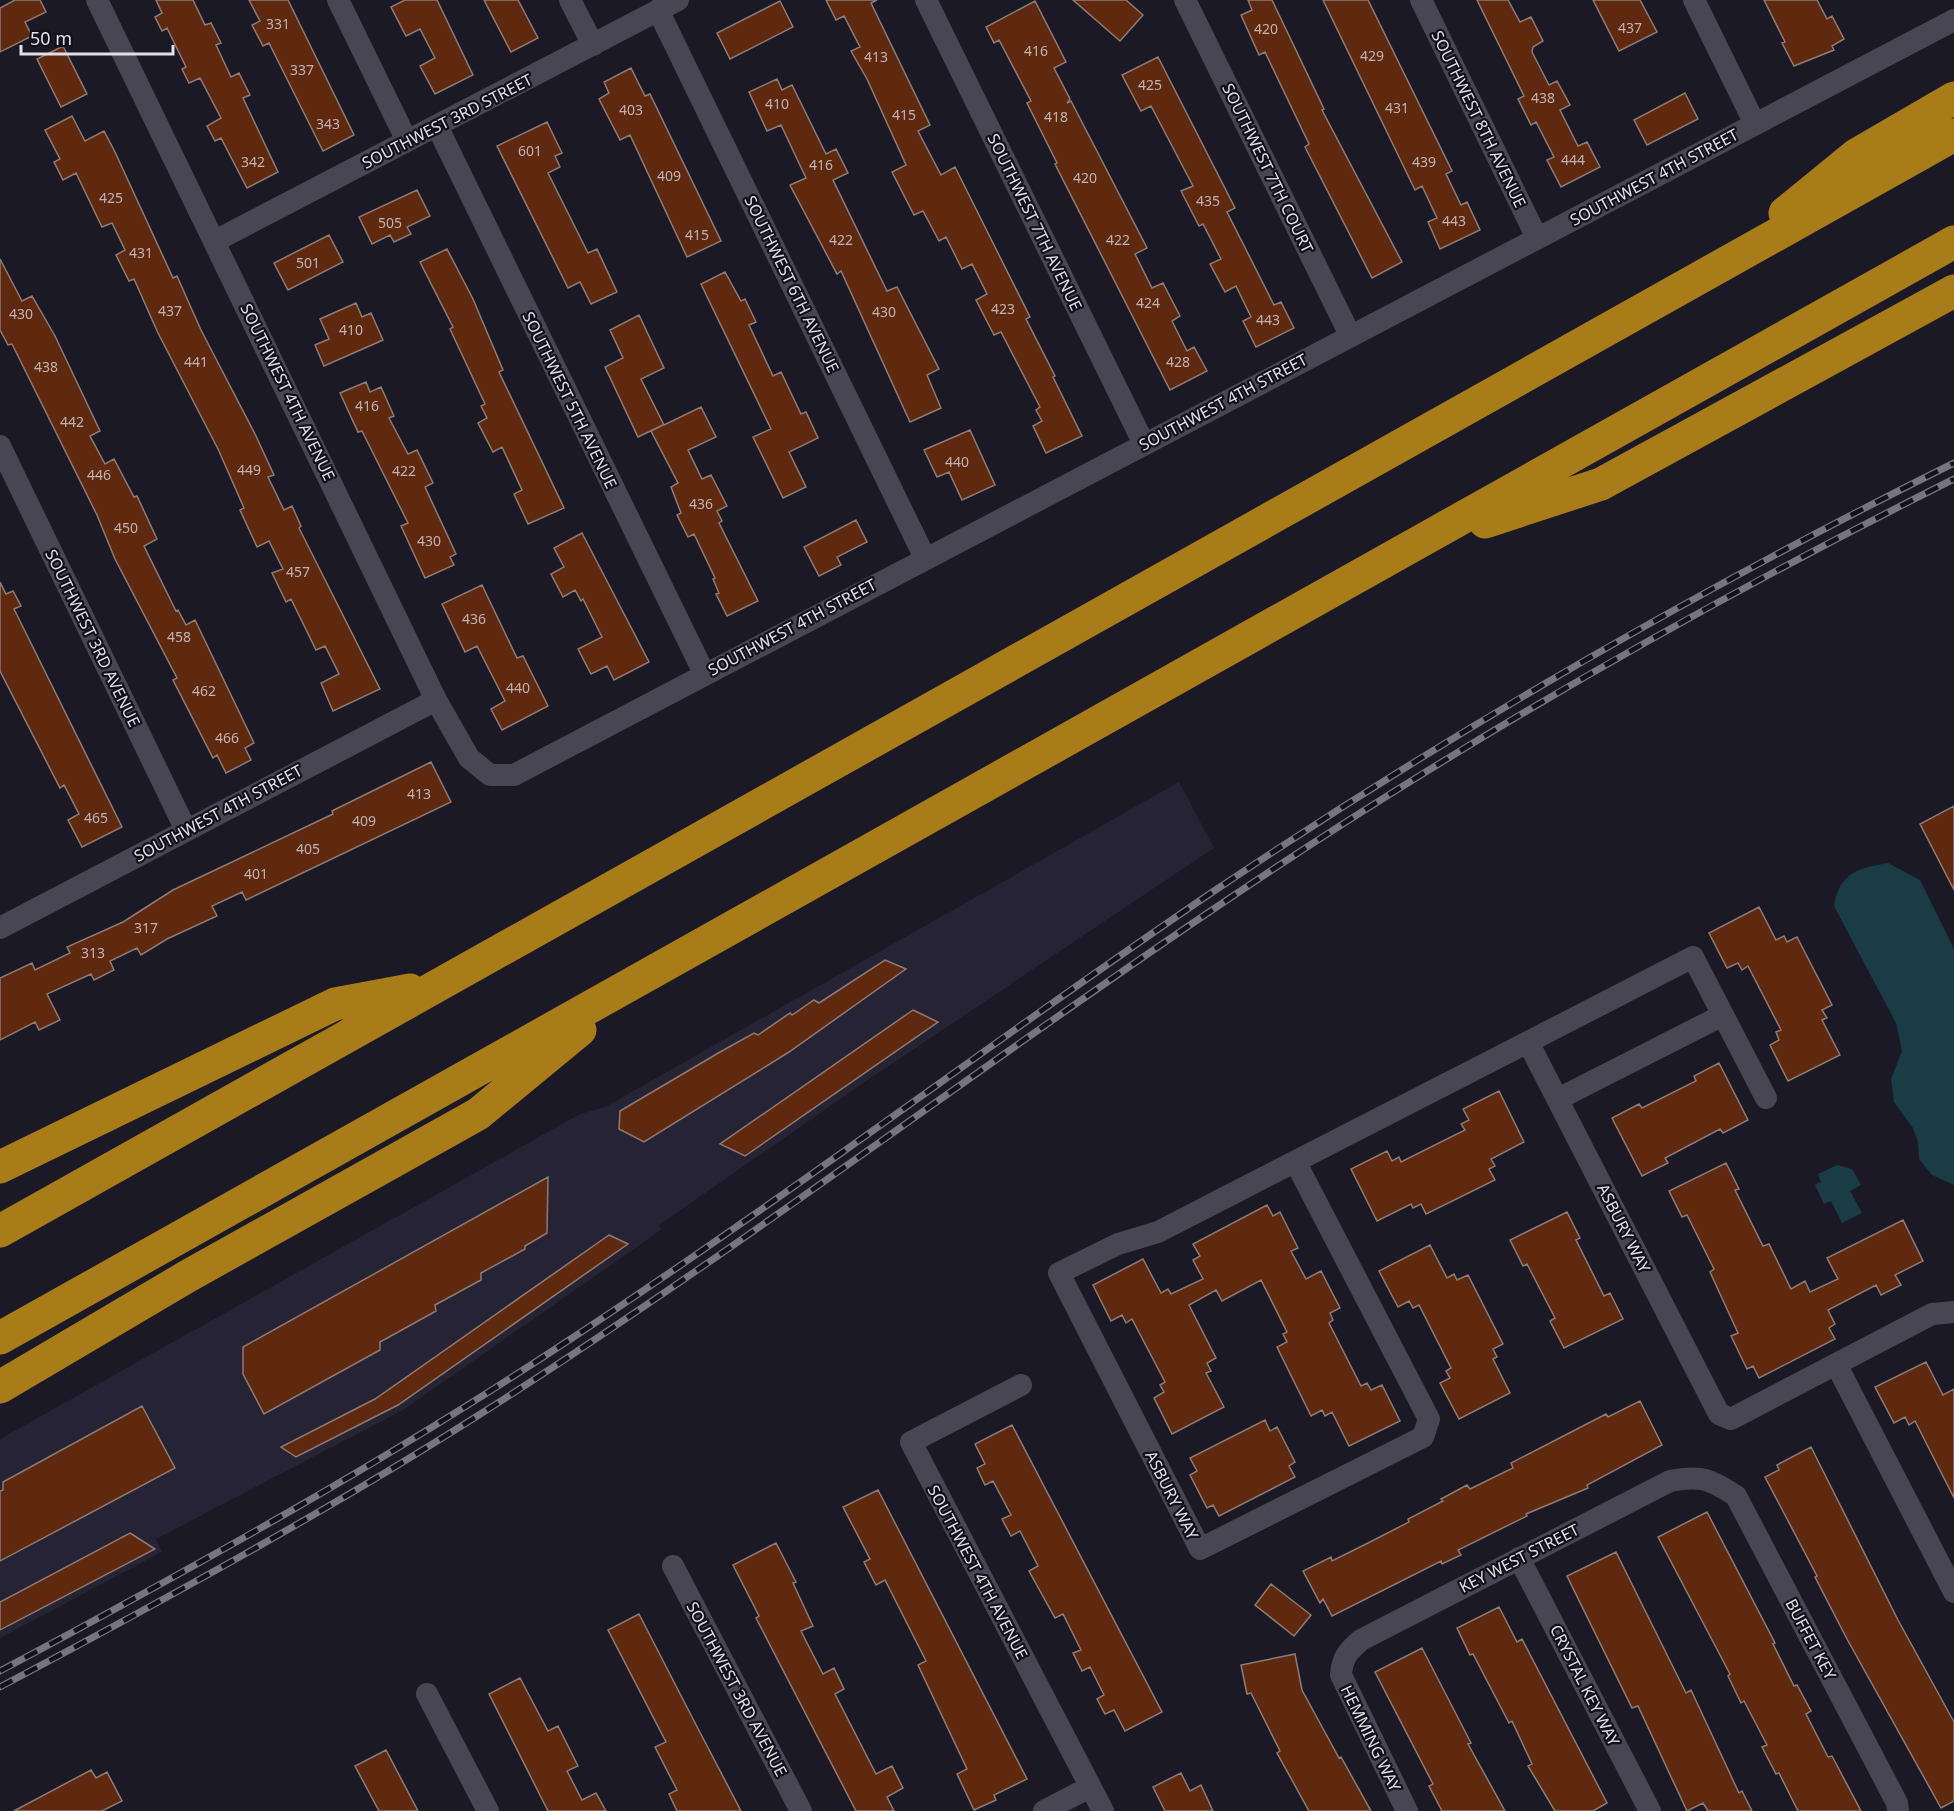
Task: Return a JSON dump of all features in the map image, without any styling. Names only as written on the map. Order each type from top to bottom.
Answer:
[{"type":"highway","points":[[1713,271],[1856,155],[1954,98]]},
{"type":"highway","points":[[0,1231],[1954,135]]},
{"type":"highway","points":[[0,1338],[1954,242]]},
{"type":"highway","points":[[1415,544],[1601,484],[1954,291]]},
{"type":"highway","points":[[0,1387],[134,1307],[478,1114],[644,977]]},
{"type":"highway","points":[[0,1167],[335,1004],[438,984]]},
{"type":"street","name":"SOUTHWEST 4TH AVENUE","points":[[98,0],[436,700],[469,758],[490,775]]},
{"type":"street","points":[[338,0],[407,141]]},
{"type":"street","points":[[570,0],[593,45]]},
{"type":"street","name":"SOUTHWEST 3RD STREET","points":[[215,241],[678,0]]},
{"type":"street","name":"SOUTHWEST 7TH AVENUE","points":[[926,0],[1144,444]]},
{"type":"street","name":"SOUTHWEST 7TH COURT","points":[[1185,0],[1350,335]]},
{"type":"street","name":"SOUTHWEST 8TH AVENUE","points":[[1421,0],[1537,238]]},
{"type":"street","points":[[1694,0],[1755,124]]},
{"type":"street","name":"SOUTHWEST 6TH AVENUE","points":[[658,10],[925,558]]},
{"type":"street","name":"SOUTHWEST 4TH STREET","points":[[490,775],[514,775],[704,673],[1954,20]]},
{"type":"street","name":"SOUTHWEST 5TH AVENUE","points":[[437,126],[704,673]]},
{"type":"street","name":"SOUTHWEST 3RD AVENUE","points":[[0,446],[186,830]]},
{"type":"street","name":"SOUTHWEST 4TH STREET","points":[[0,928],[436,700]]},
{"type":"street","points":[[1528,1042],[1693,957],[1766,1098]]},
{"type":"street","points":[[1558,1099],[1723,1016]]},
{"type":"street","name":"ASBURY WAY","points":[[1296,1163],[1429,1419],[1423,1437],[1200,1549],[1059,1273],[1118,1244],[1158,1232],[1528,1042],[1719,1414],[1731,1419],[1932,1314],[1954,1312]]},
{"type":"street","points":[[1836,1364],[1954,1592]]},
{"type":"street","name":"SOUTHWEST 4TH AVENUE","points":[[1021,1385],[911,1442],[1103,1811]]},
{"type":"street","name":"KEY WEST STREET","points":[[1341,1664],[1347,1652],[1361,1640],[1670,1481],[1690,1477],[1709,1478]]},
{"type":"street","name":"BUFFET KEY","points":[[1709,1478],[1736,1496],[1897,1803],[1898,1811]]},
{"type":"street","name":"CRYSTAL KEY WAY","points":[[1519,1558],[1650,1811]]},
{"type":"street","name":"SOUTHWEST 3RD AVENUE","points":[[673,1566],[801,1811]]},
{"type":"street","name":"HEMMING WAY","points":[[1341,1664],[1341,1675],[1352,1702],[1407,1811]]},
{"type":"street","points":[[427,1694],[488,1811]]},
{"type":"street","points":[[1044,1811],[1090,1787]]},
{"type":"shaded area","points":[[1179,782],[1214,848],[869,1079],[659,1225],[661,1230],[403,1410],[156,1539],[162,1552],[0,1638],[0,1439],[580,1114],[605,1107]]},
{"type":"water","points":[[1888,863],[1920,880],[1954,949],[1954,1185],[1932,1175],[1919,1159],[1918,1142],[1913,1128],[1894,1102],[1891,1079],[1902,1051],[1896,1023],[1834,906],[1840,886],[1845,879],[1859,870]]},
{"type":"water","points":[[1837,1165],[1852,1169],[1861,1185],[1850,1191],[1862,1213],[1842,1223],[1831,1201],[1824,1204],[1815,1185],[1821,1182],[1818,1174]]},
{"type":"building","points":[[15,0],[40,0],[46,12],[25,22],[32,36],[0,52],[0,8]]},
{"type":"building","points":[[156,0],[193,0],[205,25],[211,23],[221,43],[216,45],[231,77],[239,73],[250,95],[243,98],[278,172],[247,188],[221,138],[215,141],[207,126],[221,118],[200,78],[189,83],[182,69],[186,67],[167,28],[162,31],[155,17],[162,13]]},
{"type":"building","points":[[249,0],[288,0],[354,135],[323,151],[269,43],[263,46],[252,25],[260,21]]},
{"type":"building","points":[[405,0],[437,0],[473,75],[435,94],[420,66],[435,58],[420,29],[406,36],[391,7]]},
{"type":"building","points":[[484,0],[518,0],[538,38],[511,52]]},
{"type":"building","points":[[826,0],[877,0],[871,3],[930,125],[918,131],[941,175],[955,167],[1030,317],[1026,319],[1082,436],[1046,453],[1033,426],[1042,421],[1036,410],[1040,407],[1001,332],[994,335],[976,300],[987,294],[972,264],[962,269],[946,237],[939,241],[923,211],[914,215],[892,172],[906,165],[867,79],[851,51],[860,47],[844,16],[836,20]]},
{"type":"building","points":[[1073,0],[1126,0],[1143,15],[1120,41]]},
{"type":"building","points":[[1248,0],[1272,0],[1324,109],[1322,110],[1402,262],[1372,278],[1305,147],[1309,144],[1265,52],[1259,55],[1241,15],[1252,10]]},
{"type":"building","points":[[1323,0],[1368,0],[1452,171],[1446,174],[1461,205],[1467,202],[1480,230],[1440,249],[1428,222],[1437,218],[1422,186],[1415,190]]},
{"type":"building","points":[[1477,0],[1508,0],[1520,22],[1531,17],[1543,41],[1533,47],[1532,52],[1549,85],[1557,81],[1570,105],[1560,110],[1578,146],[1587,142],[1600,167],[1561,187],[1547,160],[1554,157],[1536,122],[1531,125],[1518,99],[1524,96]]},
{"type":"building","points":[[1593,0],[1640,0],[1657,32],[1619,51]]},
{"type":"building","points":[[1764,0],[1817,0],[1827,19],[1832,16],[1844,39],[1832,46],[1834,50],[1794,66]]},
{"type":"building","points":[[780,1],[793,27],[730,59],[717,33]]},
{"type":"building","points":[[1035,1],[1066,62],[1054,68],[1070,99],[1067,103],[1071,101],[1147,248],[1135,254],[1152,288],[1163,283],[1180,316],[1172,321],[1187,351],[1194,347],[1207,371],[1170,390],[1055,164],[1057,163],[1027,103],[1031,101],[999,40],[994,43],[986,27]]},
{"type":"building","points":[[63,46],[87,94],[61,107],[37,59]]},
{"type":"building","points":[[1158,57],[1235,208],[1227,212],[1274,305],[1281,302],[1294,328],[1256,347],[1243,321],[1251,317],[1236,286],[1225,292],[1210,264],[1221,259],[1203,224],[1199,226],[1181,191],[1193,186],[1151,106],[1141,111],[1122,75]]},
{"type":"building","points":[[631,68],[645,96],[650,94],[721,241],[687,257],[630,135],[620,140],[599,99],[609,93],[604,82]]},
{"type":"building","points":[[777,79],[782,90],[792,85],[826,154],[836,149],[848,173],[833,180],[887,291],[897,287],[939,369],[927,375],[941,408],[910,422],[841,271],[837,274],[790,185],[806,178],[781,125],[767,131],[749,92]]},
{"type":"building","points":[[1685,93],[1698,119],[1647,145],[1634,120]]},
{"type":"building","points":[[72,116],[85,141],[104,131],[173,278],[177,276],[201,330],[256,436],[274,475],[268,477],[284,510],[292,506],[301,526],[299,528],[380,689],[333,711],[321,683],[339,674],[325,646],[316,650],[291,599],[286,602],[272,573],[283,569],[269,541],[257,547],[240,510],[244,508],[218,449],[158,333],[134,279],[129,281],[116,255],[125,250],[112,223],[102,227],[76,173],[63,180],[54,162],[60,159],[45,130]]},
{"type":"building","points":[[547,122],[562,153],[555,156],[560,167],[548,173],[588,253],[597,249],[617,292],[591,304],[580,282],[568,288],[497,146]]},
{"type":"building","points":[[417,190],[430,216],[407,227],[411,234],[394,242],[390,235],[372,244],[359,217]]},
{"type":"building","points":[[329,235],[343,262],[288,290],[274,263]]},
{"type":"building","points":[[447,249],[473,299],[503,370],[499,372],[564,508],[528,524],[514,494],[522,490],[502,447],[493,452],[478,423],[487,418],[481,406],[485,404],[450,329],[453,327],[420,262]]},
{"type":"building","points":[[0,259],[22,301],[32,296],[55,336],[100,431],[90,436],[105,464],[114,459],[134,497],[137,496],[157,539],[144,546],[176,611],[178,610],[186,625],[195,620],[254,743],[245,748],[251,760],[226,773],[217,755],[213,758],[173,680],[177,678],[115,559],[97,515],[12,344],[8,345],[0,330]]},
{"type":"building","points":[[725,272],[741,301],[745,299],[756,322],[749,325],[773,376],[781,372],[801,414],[806,412],[818,438],[789,452],[806,487],[783,498],[753,437],[771,429],[701,284]]},
{"type":"building","points":[[356,303],[362,317],[371,313],[383,340],[324,366],[315,345],[329,339],[320,319]]},
{"type":"building","points":[[639,315],[664,368],[641,379],[664,425],[701,407],[716,437],[688,450],[702,479],[711,475],[727,506],[717,511],[722,521],[719,523],[758,601],[727,616],[716,594],[719,593],[713,579],[715,578],[694,534],[688,537],[677,515],[681,513],[671,487],[678,483],[651,431],[663,425],[638,437],[605,367],[623,358],[610,330]]},
{"type":"building","points":[[366,382],[370,392],[381,387],[394,416],[389,418],[408,454],[417,450],[433,483],[425,487],[456,554],[450,557],[454,565],[425,578],[401,526],[408,523],[362,431],[358,432],[340,393]]},
{"type":"building","points":[[970,430],[995,485],[962,500],[949,472],[937,477],[924,450]]},
{"type":"building","points":[[856,520],[867,542],[837,557],[841,565],[819,576],[804,547]]},
{"type":"building","points":[[582,533],[649,662],[614,680],[607,666],[591,674],[578,649],[602,637],[583,599],[581,601],[575,590],[563,597],[551,574],[564,567],[554,548]]},
{"type":"building","points":[[0,582],[6,594],[13,591],[21,606],[14,609],[122,827],[82,847],[68,820],[79,814],[64,785],[60,788],[0,671]]},
{"type":"building","points":[[482,585],[517,658],[523,656],[548,706],[502,730],[491,709],[505,701],[477,646],[465,652],[442,604]]},
{"type":"building","points":[[431,762],[451,802],[246,900],[242,892],[212,906],[217,916],[167,939],[141,955],[137,948],[110,961],[114,970],[94,980],[91,974],[47,994],[60,1020],[39,1030],[35,1022],[0,1040],[0,978],[32,963],[35,970],[70,953],[67,947],[123,922],[173,890],[333,814],[332,811]]},
{"type":"building","points":[[1954,806],[1954,890],[1920,824]]},
{"type":"building","points":[[1759,907],[1776,940],[1784,936],[1787,942],[1797,937],[1832,1005],[1822,1010],[1827,1018],[1822,1020],[1840,1055],[1788,1081],[1770,1045],[1779,1040],[1776,1032],[1781,1030],[1748,966],[1742,970],[1738,963],[1727,968],[1709,933]]},
{"type":"building","points":[[885,960],[906,969],[789,1052],[644,1142],[619,1129],[620,1111],[754,1033],[758,1035],[790,1013],[792,1015],[814,1000],[819,1003]]},
{"type":"building","points":[[913,1010],[938,1022],[745,1156],[720,1144]]},
{"type":"building","points":[[1719,1063],[1748,1120],[1723,1133],[1720,1129],[1665,1158],[1668,1163],[1642,1176],[1612,1118],[1639,1104],[1642,1108],[1696,1081],[1694,1076]]},
{"type":"building","points":[[1499,1091],[1524,1142],[1491,1159],[1495,1166],[1489,1169],[1495,1180],[1426,1214],[1421,1204],[1413,1208],[1411,1204],[1377,1221],[1351,1169],[1387,1151],[1392,1161],[1399,1157],[1401,1162],[1465,1130],[1461,1124],[1469,1120],[1463,1109]]},
{"type":"building","points":[[1726,1163],[1739,1189],[1735,1190],[1763,1246],[1769,1244],[1791,1289],[1805,1281],[1810,1292],[1838,1279],[1827,1258],[1903,1220],[1923,1261],[1895,1275],[1901,1285],[1881,1295],[1876,1285],[1828,1310],[1835,1324],[1829,1328],[1835,1339],[1759,1378],[1753,1366],[1747,1369],[1731,1336],[1738,1333],[1710,1272],[1714,1269],[1687,1215],[1682,1217],[1669,1191]]},
{"type":"building","points":[[548,1177],[547,1233],[525,1246],[525,1249],[481,1273],[481,1280],[435,1305],[436,1311],[380,1342],[380,1350],[264,1414],[243,1374],[243,1347]]},
{"type":"building","points":[[1267,1205],[1273,1216],[1280,1212],[1298,1248],[1291,1251],[1306,1279],[1321,1271],[1340,1308],[1330,1313],[1333,1320],[1329,1323],[1361,1386],[1367,1383],[1371,1390],[1382,1385],[1400,1421],[1349,1446],[1332,1412],[1325,1416],[1322,1410],[1311,1416],[1277,1347],[1287,1342],[1283,1334],[1287,1332],[1261,1280],[1222,1301],[1216,1290],[1189,1305],[1216,1358],[1207,1363],[1211,1371],[1206,1373],[1224,1407],[1172,1434],[1154,1398],[1164,1392],[1160,1385],[1165,1382],[1132,1319],[1126,1323],[1122,1315],[1111,1321],[1093,1285],[1143,1259],[1161,1293],[1168,1289],[1171,1294],[1203,1279],[1193,1260],[1200,1256],[1193,1244]]},
{"type":"building","points":[[1567,1212],[1580,1238],[1576,1240],[1604,1296],[1610,1293],[1623,1319],[1564,1348],[1550,1321],[1555,1318],[1527,1264],[1523,1266],[1510,1240]]},
{"type":"building","points":[[609,1235],[628,1244],[398,1405],[296,1457],[281,1447],[375,1399]]},
{"type":"building","points":[[1430,1245],[1447,1278],[1454,1274],[1457,1280],[1468,1275],[1503,1344],[1493,1349],[1497,1357],[1493,1359],[1510,1393],[1459,1419],[1440,1383],[1450,1378],[1446,1371],[1451,1368],[1419,1305],[1413,1308],[1409,1301],[1398,1307],[1379,1271]]},
{"type":"building","points":[[1926,1362],[1943,1395],[1954,1389],[1954,1498],[1915,1421],[1909,1425],[1905,1417],[1894,1423],[1875,1387]]},
{"type":"building","points":[[1640,1401],[1662,1445],[1587,1485],[1588,1488],[1526,1514],[1527,1516],[1458,1550],[1461,1555],[1442,1564],[1441,1561],[1332,1616],[1323,1599],[1320,1603],[1303,1571],[1331,1557],[1332,1561],[1368,1543],[1409,1522],[1408,1519],[1443,1501],[1441,1499],[1467,1485],[1470,1489],[1513,1468],[1511,1463],[1606,1414],[1608,1417]]},
{"type":"building","points":[[142,1406],[175,1468],[0,1561],[0,1491],[3,1490],[3,1482]]},
{"type":"building","points":[[1265,1420],[1270,1431],[1277,1427],[1295,1462],[1289,1466],[1295,1477],[1219,1516],[1213,1505],[1207,1508],[1190,1475],[1197,1471],[1190,1458]]},
{"type":"building","points":[[1012,1425],[1162,1712],[1125,1731],[1114,1710],[1105,1714],[1097,1699],[1104,1695],[1090,1667],[1082,1671],[1073,1653],[1081,1650],[1063,1614],[1055,1618],[1029,1571],[1038,1566],[1020,1531],[1011,1536],[1002,1519],[1011,1515],[993,1481],[985,1485],[977,1468],[985,1464],[975,1444]]},
{"type":"building","points":[[1811,1447],[1898,1620],[1954,1722],[1954,1801],[1941,1808],[1847,1639],[1765,1477],[1779,1470],[1777,1465]]},
{"type":"building","points":[[878,1490],[1027,1779],[994,1795],[996,1800],[974,1810],[957,1774],[967,1769],[918,1665],[926,1661],[885,1580],[876,1585],[864,1562],[870,1559],[843,1507]]},
{"type":"building","points":[[1707,1512],[1775,1643],[1773,1644],[1794,1686],[1797,1685],[1811,1711],[1806,1714],[1828,1757],[1832,1756],[1861,1811],[1798,1811],[1779,1773],[1776,1774],[1762,1747],[1767,1745],[1744,1701],[1741,1703],[1728,1676],[1730,1674],[1658,1537]]},
{"type":"building","points":[[130,1533],[155,1549],[0,1630],[0,1602]]},
{"type":"building","points":[[776,1543],[796,1582],[793,1583],[813,1626],[801,1631],[823,1674],[834,1668],[844,1689],[835,1694],[876,1774],[892,1766],[903,1788],[887,1797],[894,1811],[856,1811],[756,1618],[759,1616],[733,1565]]},
{"type":"building","points":[[1616,1552],[1686,1693],[1691,1690],[1739,1793],[1742,1791],[1752,1811],[1708,1811],[1703,1803],[1687,1811],[1638,1706],[1632,1708],[1567,1576]]},
{"type":"building","points":[[1271,1584],[1311,1615],[1294,1636],[1255,1605]]},
{"type":"building","points":[[1499,1607],[1517,1642],[1522,1639],[1607,1803],[1593,1811],[1555,1811],[1528,1766],[1532,1764],[1512,1721],[1509,1723],[1457,1628]]},
{"type":"building","points":[[639,1614],[741,1811],[677,1811],[669,1794],[677,1790],[655,1747],[666,1742],[608,1630]]},
{"type":"building","points":[[1422,1648],[1471,1743],[1468,1744],[1505,1811],[1442,1811],[1429,1786],[1433,1784],[1375,1672]]},
{"type":"building","points":[[1295,1654],[1302,1690],[1371,1811],[1309,1811],[1277,1753],[1280,1751],[1251,1693],[1247,1694],[1241,1665]]},
{"type":"building","points":[[520,1678],[548,1731],[558,1726],[578,1766],[567,1771],[582,1800],[596,1793],[606,1811],[548,1811],[489,1694]]},
{"type":"building","points":[[386,1750],[418,1811],[379,1811],[355,1766]]},
{"type":"building","points":[[91,1770],[96,1778],[107,1772],[122,1801],[102,1811],[14,1811]]},
{"type":"building","points":[[1181,1773],[1190,1791],[1201,1785],[1213,1811],[1165,1811],[1153,1787]]},
{"type":"railway","points":[[0,1671],[284,1515],[492,1390],[725,1235],[1214,891],[1394,775],[1485,719],[1670,612],[1858,511],[1954,463]]},
{"type":"railway","points":[[0,1687],[244,1555],[423,1450],[577,1352],[763,1225],[1131,965],[1401,787],[1582,678],[1767,576],[1954,479]]}]
